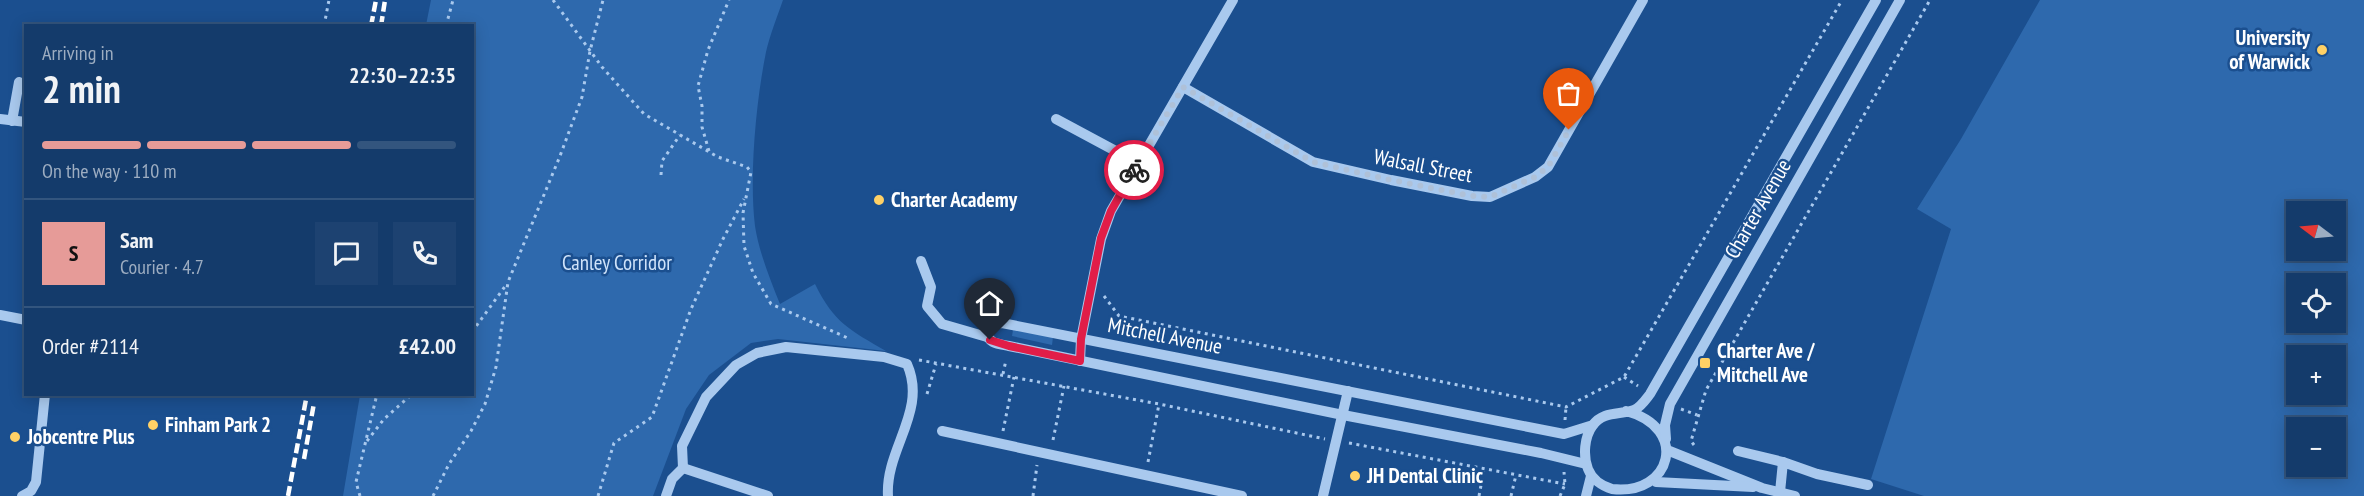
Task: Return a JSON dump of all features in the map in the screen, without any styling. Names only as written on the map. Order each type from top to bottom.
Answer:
[{"type":"street","points":[[1080,361],[1081,339],[1106,224],[1138,163],[1233,0]]},
{"type":"street","name":"Walsall Street","points":[[1183,87],[1313,162],[1414,185],[1472,196],[1490,197],[1535,177],[1548,167],[1643,0]]},
{"type":"street","name":"Charter Avenue","points":[[1626,411],[1636,409],[1650,394],[1876,0]]},
{"type":"street","name":"Charter Avenue","points":[[1666,446],[1665,425],[1670,404],[1900,0]]},
{"type":"street","points":[[12,121],[19,82]]},
{"type":"street","points":[[0,119],[24,122]]},
{"type":"street","points":[[1056,119],[1138,163]]},
{"type":"street","points":[[921,261],[931,287],[927,306],[942,324],[987,337]]},
{"type":"street","points":[[0,315],[24,320]]},
{"type":"street","name":"Mitchell Avenue","points":[[1586,464],[1001,345],[987,337],[988,329],[997,323],[1564,434],[1593,425]]},
{"type":"street","points":[[666,496],[672,479],[683,468],[682,446],[706,397],[736,364],[757,353],[786,347],[884,357],[907,364],[913,378],[914,399],[894,458],[888,496]]},
{"type":"street","points":[[1323,496],[1348,391]]},
{"type":"street","points":[[22,496],[32,491],[36,482],[45,396]]},
{"type":"street","points":[[1626,411],[1640,415],[1656,426],[1666,446],[1664,466],[1656,482],[1644,489],[1625,494],[1606,487],[1591,476],[1586,464],[1585,447],[1593,425],[1602,416],[1626,411]]},
{"type":"street","points":[[942,431],[1242,496]]},
{"type":"street","points":[[1666,446],[1762,488]]},
{"type":"street","points":[[1738,451],[1783,462],[1817,474],[1868,485]]},
{"type":"street","points":[[1780,492],[1783,462]]},
{"type":"street","points":[[683,468],[768,496]]},
{"type":"street","points":[[1586,496],[1591,476]]},
{"type":"street","points":[[1656,482],[1762,488],[1795,496]]},
{"type":"path","points":[[324,24],[329,0]]},
{"type":"path","points":[[447,24],[453,0]]},
{"type":"path","points":[[553,0],[590,51],[636,106],[680,135],[728,161],[746,166],[751,172],[743,213],[744,246],[753,273],[771,304],[853,340]]},
{"type":"path","points":[[433,496],[449,464],[471,431],[485,404],[496,367],[508,282],[582,97],[590,51],[603,0]]},
{"type":"path","points":[[710,152],[702,127],[702,106],[698,86],[708,50],[729,0]]},
{"type":"path","points":[[1093,282],[1119,316],[1566,407],[1624,377],[1842,0]]},
{"type":"path","points":[[1700,451],[1691,441],[1706,390],[1930,0]]},
{"type":"path","points":[[661,175],[662,161],[680,135]]},
{"type":"path","points":[[598,496],[614,443],[652,417],[691,309],[723,239],[747,195]]},
{"type":"path","points":[[474,329],[508,282]]},
{"type":"path","points":[[918,360],[1003,374],[1565,484]]},
{"type":"path","points":[[1000,445],[1014,377]]},
{"type":"path","points":[[1033,496],[1035,474],[1045,454],[1064,386]]},
{"type":"path","points":[[360,496],[356,482],[377,396]]},
{"type":"path","points":[[366,443],[384,419],[410,396]]},
{"type":"path","points":[[1146,476],[1159,404]]},
{"type":"path","points":[[1560,496],[1565,484],[1563,458]]},
{"type":"path","points":[[1479,496],[1484,469]]},
{"type":"path","points":[[1511,496],[1516,475]]},
{"type":"green space","name":"Canley Corridor","points":[[431,0],[783,0],[766,52],[759,93],[755,139],[753,206],[762,256],[780,304],[815,284],[836,317],[862,337],[886,351],[778,339],[751,343],[709,375],[686,409],[653,496],[343,496],[360,396],[474,396],[474,24],[426,24]]},
{"type":"green space","points":[[2040,0],[2364,0],[2364,496],[1924,496],[1871,479],[1951,229],[1917,209],[1961,139]]},
{"type":"green space","points":[[1013,330],[1053,337],[1052,345],[1012,336]]},
{"type":"railway","points":[[371,24],[376,0]]},
{"type":"railway","points":[[381,24],[385,0]]},
{"type":"railway","points":[[288,496],[307,396]]},
{"type":"railway","points":[[304,459],[314,403]]},
{"type":"way so far","points":[[1134,170],[1183,87],[1313,162],[1472,196],[1490,197],[1535,177],[1548,167],[1569,130]]},
{"type":"place","name":"University of Warwick","points":[[2322,50]]},
{"type":"place","name":"Charter Academy","points":[[879,200]]},
{"type":"place","name":"Charter Ave / Mitchell Ave","points":[[1705,363]]},
{"type":"place","name":"Finham Park 2","points":[[153,425]]},
{"type":"place","name":"Jobcentre Plus","points":[[15,437]]},
{"type":"place","name":"JH Dental Clinic","points":[[1355,476]]},
{"type":"route","points":[[990,340],[1080,361],[1081,339],[1101,238],[1111,211],[1134,170]]}]
